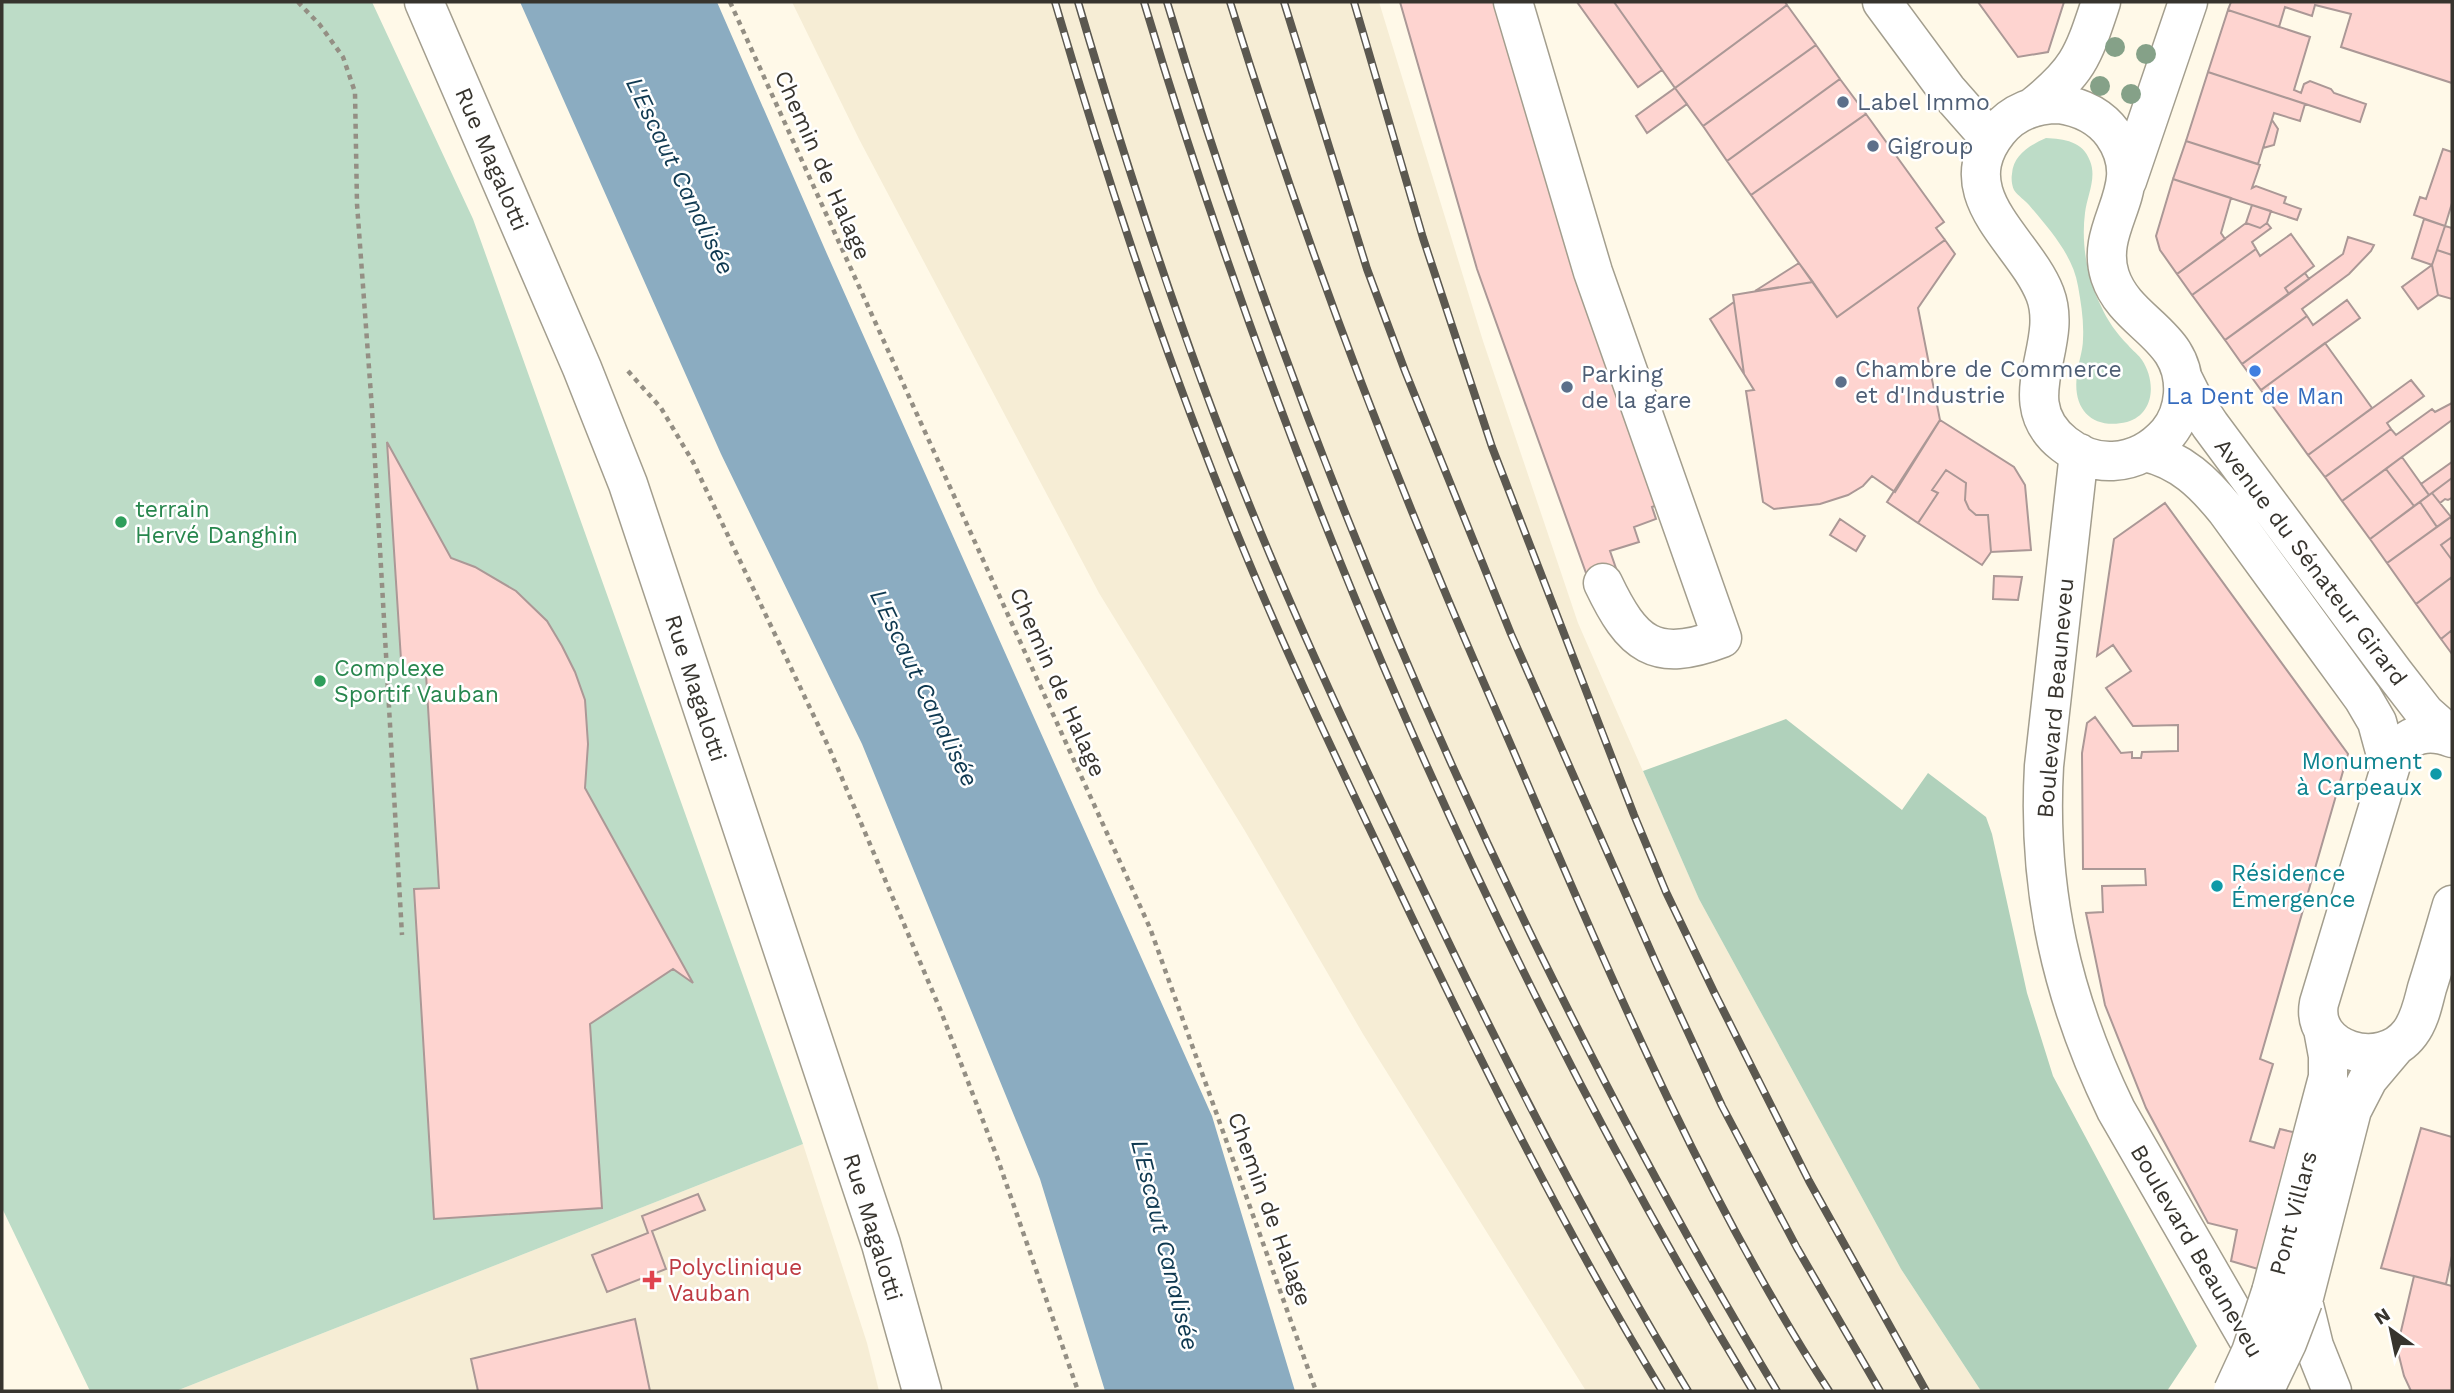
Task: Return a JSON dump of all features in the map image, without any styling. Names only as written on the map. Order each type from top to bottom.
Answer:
[{"type":"main road","name":"Rue Magalotti","points":[[424,2],[582,368],[628,484],[881,1244],[922,1391]]},
{"type":"main road","points":[[1513,2],[1593,272],[1722,638],[1687,649],[1655,647],[1629,629],[1618,614],[1603,583]]},
{"type":"main road","points":[[1882,2],[1947,90],[1991,140]]},
{"type":"main road","points":[[2032,108],[2060,85],[2075,67],[2087,44],[2101,2]]},
{"type":"main road","points":[[2126,183],[2188,2]]},
{"type":"main road","name":"Avenue du Sénateur Girard","points":[[2050,104],[2068,106],[2085,111],[2100,120],[2112,133],[2126,166],[2126,183],[2108,245],[2110,276],[2120,295],[2136,314],[2169,345],[2178,360],[2183,395],[2176,421],[2166,435],[2145,452],[2128,458],[2110,461],[2092,459],[2079,453],[2055,436],[2039,403],[2039,377],[2050,326],[2048,306],[2040,285],[1993,217],[1985,201],[1982,183],[1982,165],[1991,140],[2009,120],[2032,108],[2050,104]]},
{"type":"main road","name":"Avenue du Sénateur Girard","points":[[2182,377],[2206,419],[2394,673],[2425,713],[2452,738]]},
{"type":"main road","name":"Avenue du Sénateur Girard","points":[[2145,452],[2161,456],[2183,467],[2200,481],[2226,510],[2363,698],[2381,732],[2389,766]]},
{"type":"main road","name":"Boulevard Beauneveu","points":[[2079,453],[2044,766],[2044,853],[2050,915],[2073,1008],[2092,1059],[2116,1110],[2278,1391]]},
{"type":"main road","points":[[2389,766],[2398,748],[2413,736],[2434,732],[2452,738]]},
{"type":"main road","name":"Pont Villars","points":[[2264,1391],[2287,1343],[2287,1296],[2328,1066],[2323,1029],[2318,1019],[2319,1003],[2389,766]]},
{"type":"main road","name":"Pont Villars","points":[[2233,1391],[2250,1352],[2287,1296],[2352,1110],[2368,1079],[2412,1031],[2417,1020],[2452,905]]},
{"type":"main road","points":[[2323,1029],[2339,1044],[2363,1054],[2373,1054],[2395,1047]]},
{"type":"main road","points":[[2287,1296],[2314,1346],[2332,1391]]},
{"type":"path","points":[[298,2],[320,24],[343,57],[355,92],[357,204],[372,408],[402,935]]},
{"type":"path","name":"Chemin de Halage","points":[[730,2],[1150,928],[1317,1391]]},
{"type":"path","points":[[626,368],[661,408],[693,462],[830,750],[940,1009],[1011,1195],[1078,1391]]},
{"type":"shaded area","points":[[792,2],[1379,2],[1483,341],[1578,623],[1699,899],[1901,1269],[1981,1391],[1586,1391],[1363,1034],[1245,831],[1099,593],[859,139]]},
{"type":"shaded area","name":"Polyclinique Vauban","points":[[803,1144],[867,1343],[879,1391],[176,1391]]},
{"type":"green space","name":"Complexe Sportif Vauban","points":[[2,2],[372,2],[473,219],[803,1144],[176,1391],[90,1391],[2,1208]]},
{"type":"green space","points":[[2046,138],[2066,140],[2078,145],[2087,154],[2092,167],[2084,225],[2089,272],[2106,316],[2142,360],[2150,377],[2148,404],[2136,418],[2127,422],[2115,424],[2095,420],[2087,415],[2082,407],[2076,387],[2083,326],[2075,275],[2059,243],[2013,187],[2015,161],[2028,147]]},
{"type":"green space","points":[[1786,719],[1902,810],[1928,773],[1986,817],[2027,993],[2053,1076],[2197,1346],[2167,1391],[1981,1391],[1901,1269],[1699,899],[1643,771]]},
{"type":"water","name":"L'Escaut Canalisée","points":[[520,2],[717,2],[1212,1116],[1295,1391],[1105,1391],[1040,1179],[862,744],[721,454]]},
{"type":"building","name":"Parking de la gare","points":[[1400,2],[1497,2],[1658,505],[1652,507],[1656,519],[1634,527],[1639,542],[1610,551],[1619,577],[1591,587],[1477,269]]},
{"type":"building","points":[[1577,2],[1614,2],[1662,70],[1638,87]]},
{"type":"building","points":[[1614,2],[1785,2],[1787,5],[1675,88]]},
{"type":"building","points":[[1978,2],[2064,2],[2048,52],[2018,57]]},
{"type":"building","points":[[2231,2],[2452,2],[2452,83],[2341,47],[2351,14],[2315,5],[2312,16],[2285,7],[2279,27],[2228,10]]},
{"type":"building","points":[[1787,5],[1816,45],[1703,126],[1675,88]]},
{"type":"building","points":[[2228,10],[2310,37],[2294,90],[2301,93],[2304,84],[2310,81],[2366,104],[2360,122],[2208,72]]},
{"type":"building","points":[[1816,45],[1840,79],[1727,161],[1703,126]]},
{"type":"building","points":[[2208,72],[2305,104],[2300,121],[2274,113],[2258,164],[2186,141]]},
{"type":"building","points":[[1840,79],[1866,114],[1751,195],[1727,161]]},
{"type":"building","points":[[1675,88],[1687,104],[1647,133],[1636,116]]},
{"type":"building","points":[[1866,114],[1944,222],[1936,228],[1945,240],[1837,317],[1751,195]]},
{"type":"building","points":[[2272,120],[2278,129],[2274,145],[2263,148]]},
{"type":"building","points":[[2186,141],[2260,165],[2252,188],[2256,186],[2286,197],[2284,203],[2301,209],[2297,220],[2173,179]]},
{"type":"building","points":[[2443,149],[2452,152],[2452,203],[2445,226],[2414,215],[2420,197],[2426,199]]},
{"type":"building","points":[[2173,179],[2231,198],[2221,233],[2225,239],[2177,274],[2160,250],[2156,236]]},
{"type":"building","points":[[2252,205],[2271,211],[2267,223],[2260,228],[2246,223]]},
{"type":"building","points":[[2424,219],[2445,226],[2432,265],[2412,258]]},
{"type":"building","points":[[2246,223],[2260,228],[2267,223],[2271,228],[2252,242],[2256,249],[2192,295],[2177,274]]},
{"type":"building","points":[[2445,226],[2452,228],[2452,255],[2437,250]]},
{"type":"building","points":[[2291,234],[2314,266],[2285,288],[2289,294],[2225,340],[2192,295],[2256,249],[2260,256]]},
{"type":"building","points":[[2348,237],[2374,245],[2349,274],[2302,309],[2307,316],[2242,364],[2225,340],[2343,254]]},
{"type":"building","name":"Chambre de Commerce et d'Industrie","points":[[1945,240],[1955,254],[1918,308],[1940,420],[1895,492],[1872,476],[1863,486],[1848,495],[1820,504],[1774,509],[1763,502],[1746,391],[1754,390],[1744,374],[1733,295],[1813,282],[1837,317]]},
{"type":"building","points":[[2437,250],[2452,255],[2452,299],[2438,295],[2432,265]]},
{"type":"building","points":[[1799,263],[1813,282],[1755,291]]},
{"type":"building","points":[[2432,265],[2438,295],[2418,309],[2402,287]]},
{"type":"building","points":[[2305,273],[2309,279],[2289,294],[2285,288]]},
{"type":"building","points":[[2347,300],[2360,318],[2261,390],[2242,364],[2307,316],[2313,325]]},
{"type":"building","points":[[1734,302],[1744,374],[1710,319]]},
{"type":"building","points":[[2325,343],[2372,408],[2308,455],[2261,390]]},
{"type":"building","points":[[2411,380],[2424,396],[2387,423],[2391,429],[2325,477],[2308,455]]},
{"type":"building","points":[[2452,403],[2452,420],[2342,501],[2325,477],[2391,429],[2396,435],[2432,409],[2435,412]]},
{"type":"building","points":[[1940,420],[2014,467],[2025,485],[2031,550],[1991,552],[1988,515],[1976,515],[1969,509],[1965,500],[1966,483],[1946,470],[1932,490],[1938,493],[1918,523],[1887,502]]},
{"type":"building","points":[[387,442],[451,558],[475,567],[516,591],[547,621],[562,646],[585,700],[588,744],[585,788],[693,983],[673,969],[590,1024],[602,1208],[434,1219],[414,889],[439,888],[426,674],[402,675]]},
{"type":"building","points":[[2402,457],[2429,495],[2414,506],[2386,469]]},
{"type":"building","points":[[2452,462],[2452,478],[2429,495],[2421,484]]},
{"type":"building","points":[[2386,469],[2414,506],[2370,539],[2342,501]]},
{"type":"building","points":[[1946,470],[1966,483],[1965,500],[1969,509],[1976,515],[1988,515],[1991,552],[1982,565],[1918,523],[1938,493],[1932,490]]},
{"type":"building","points":[[2452,478],[2452,498],[2440,503],[2432,493]]},
{"type":"building","points":[[2432,493],[2451,517],[2437,527],[2420,502]]},
{"type":"building","points":[[2420,502],[2437,527],[2387,563],[2370,539]]},
{"type":"building","name":"Résidence Émergence","points":[[2165,503],[2348,754],[2260,1059],[2273,1064],[2250,1141],[2274,1148],[2280,1129],[2297,1133],[2258,1269],[2231,1261],[2237,1230],[2208,1223],[2146,1108],[2105,1005],[2086,913],[2103,912],[2102,886],[2146,885],[2145,869],[2083,869],[2082,753],[2087,723],[2095,717],[2121,753],[2132,752],[2132,758],[2141,758],[2142,752],[2178,751],[2178,725],[2133,726],[2106,688],[2131,671],[2113,645],[2097,656],[2114,539]]},
{"type":"building","points":[[2452,516],[2452,537],[2441,545],[2452,560],[2452,577],[2416,604],[2387,563]]},
{"type":"building","points":[[1840,519],[1865,536],[1856,551],[1830,535]]},
{"type":"building","points":[[2452,537],[2452,560],[2441,545]]},
{"type":"building","points":[[1994,576],[2022,577],[2018,600],[1993,599]]},
{"type":"building","points":[[2452,577],[2452,630],[2441,639],[2416,604]]},
{"type":"building","points":[[2452,630],[2452,654],[2441,639]]},
{"type":"building","points":[[2421,1128],[2452,1137],[2452,1256],[2446,1284],[2381,1268]]},
{"type":"building","points":[[698,1194],[705,1210],[652,1231],[666,1269],[607,1292],[592,1255],[648,1233],[642,1216]]},
{"type":"building","points":[[2414,1276],[2452,1286],[2452,1391],[2411,1391],[2404,1376],[2397,1348]]},
{"type":"building","points":[[635,1319],[650,1391],[478,1391],[471,1359]]},
{"type":"railway","points":[[1055,2],[1155,316],[1200,440],[1264,598],[1351,789],[1490,1077],[1556,1205],[1662,1391]]},
{"type":"railway","points":[[1078,2],[1135,188],[1198,373],[1245,494],[1309,644],[1400,842],[1517,1082],[1617,1269],[1688,1391]]},
{"type":"railway","points":[[1144,2],[1201,183],[1263,362],[1331,540],[1405,716],[1483,889],[1568,1059],[1658,1227],[1753,1391]]},
{"type":"railway","points":[[1167,2],[1245,242],[1287,361],[1332,479],[1428,712],[1534,941],[1591,1055],[1681,1225],[1777,1391]]},
{"type":"railway","points":[[1230,2],[1275,142],[1348,348],[1466,643],[1597,945],[1668,1098],[1744,1248],[1829,1391]]},
{"type":"railway","points":[[1284,2],[1367,269],[1511,634],[1722,1106],[1797,1248],[1880,1391]]},
{"type":"railway","points":[[1354,2],[1423,238],[1492,447],[1634,815],[1666,892],[1809,1181],[1926,1391]]},
{"type":"place","name":"Label Immo","points":[[1843,102]]},
{"type":"place","name":"Gigroup","points":[[1873,146]]},
{"type":"place","name":"La Dent de Man","points":[[2255,371]]},
{"type":"place","name":"Chambre de Commerce et d'Industrie","points":[[1841,382]]},
{"type":"place","name":"Parking de la gare","points":[[1567,387]]},
{"type":"place","name":"terrain Hervé Danghin","points":[[121,522]]},
{"type":"place","name":"Complexe Sportif Vauban","points":[[320,681]]},
{"type":"place","name":"Monument à Carpeaux","points":[[2436,774]]},
{"type":"place","name":"Résidence Émergence","points":[[2217,886]]},
{"type":"place","name":"Polyclinique Vauban","points":[[652,1280]]}]
